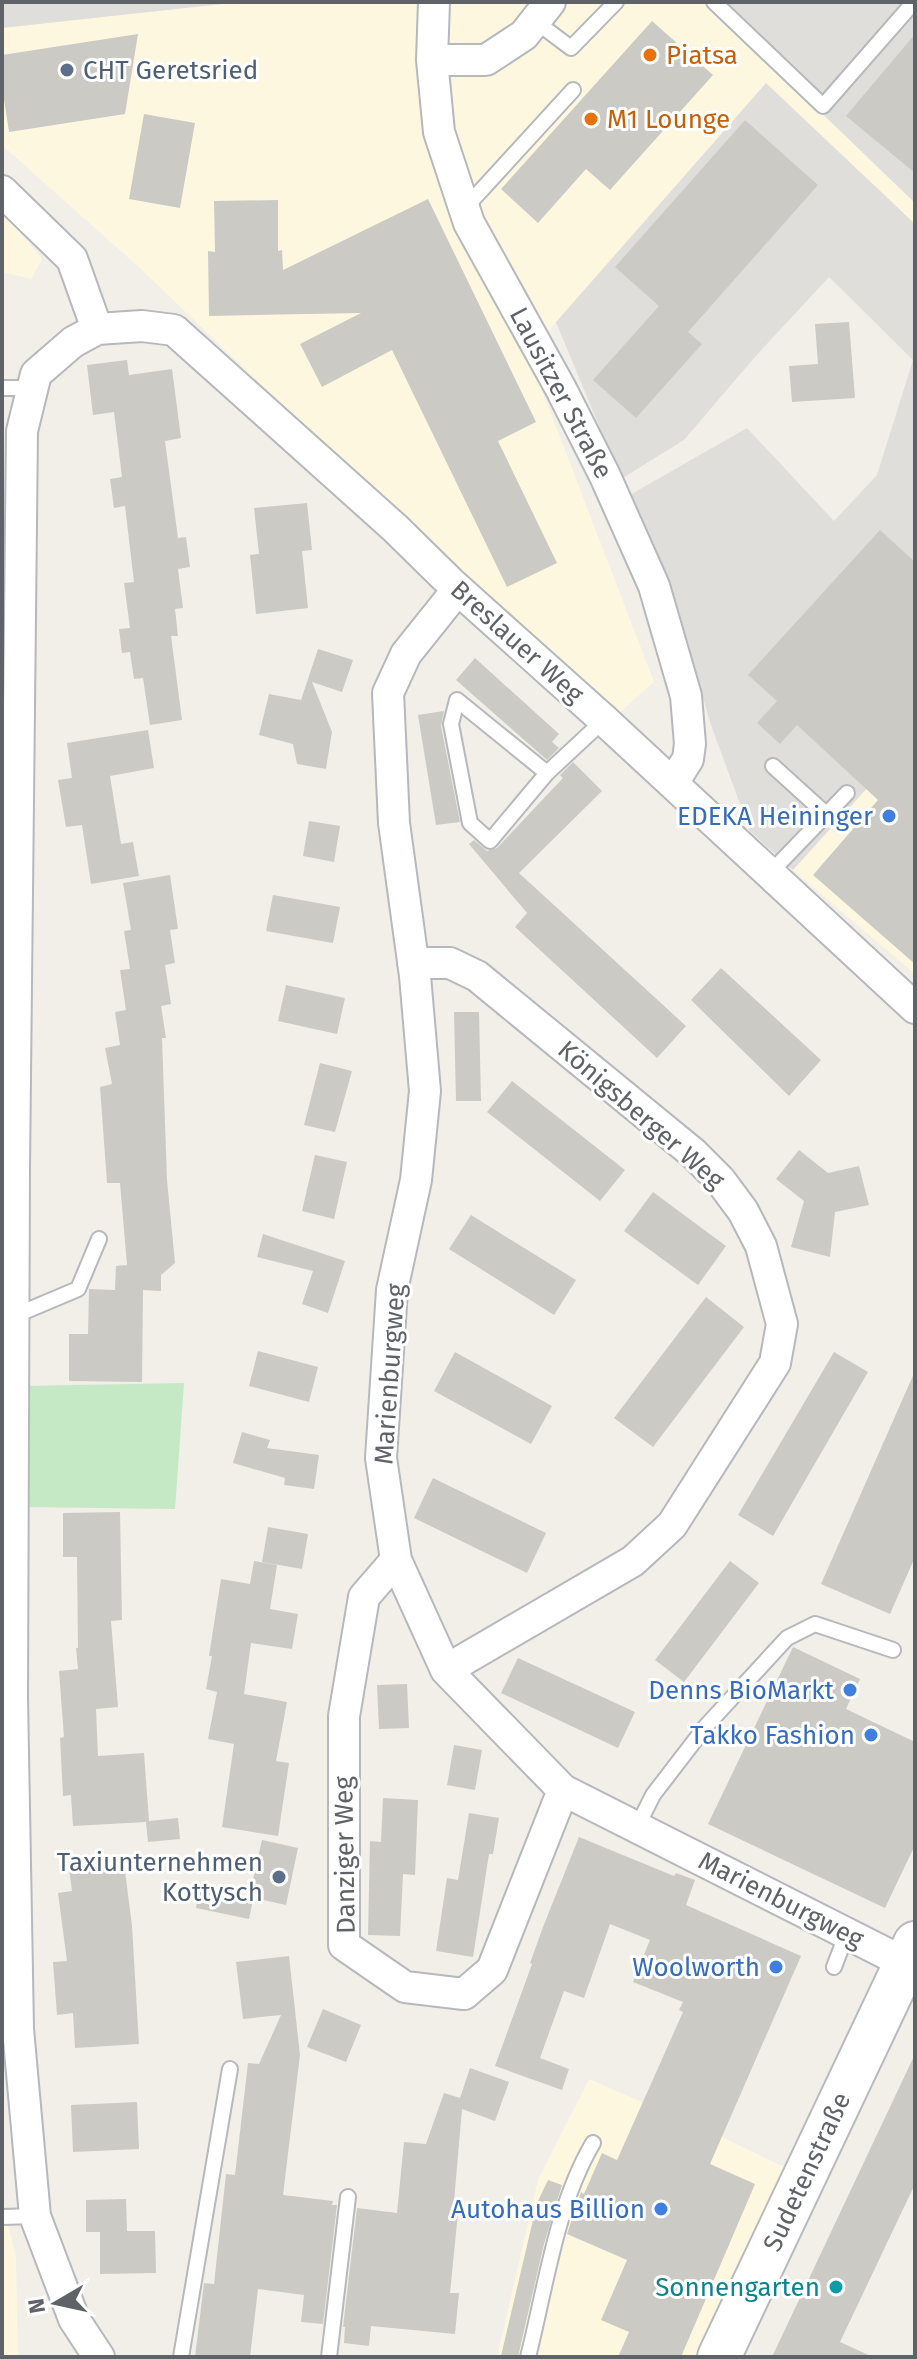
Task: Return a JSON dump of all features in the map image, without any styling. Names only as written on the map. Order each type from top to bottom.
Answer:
[{"type":"street","name":"Lausitzer Straße","points":[[434,2],[432,60],[439,132],[469,223],[561,389],[605,476],[654,586],[686,696],[690,744],[688,759],[673,783]]},
{"type":"street","points":[[432,60],[486,60],[524,35],[543,12]]},
{"type":"street","points":[[2,191],[72,259],[97,329]]},
{"type":"street","name":"Breslauer Weg","points":[[99,2357],[74,2319],[35,2216],[9,1958],[7,1697],[14,1316],[8,1168],[13,642],[22,431],[36,374],[73,342],[97,329],[142,326],[174,330],[395,528],[915,1008]]},
{"type":"street","name":"Marienburgweg","points":[[458,589],[406,654],[388,693],[394,823],[413,963],[425,1091],[416,1180],[392,1290],[381,1458],[396,1560],[446,1670],[563,1790],[847,1933],[905,1972]]},
{"type":"street","name":"Königsberger Weg","points":[[413,963],[450,963],[477,976],[693,1153],[743,1211],[761,1246],[782,1324],[775,1363],[672,1525],[633,1561],[446,1670]]},
{"type":"street","name":"Danziger Weg","points":[[396,1560],[364,1597],[344,1716],[344,1945],[405,1987],[464,1994],[492,1970],[563,1790]]},
{"type":"street","name":"Sudetenstraße","points":[[719,2357],[905,1972]]},
{"type":"lane","points":[[543,12],[571,48],[616,2]]},
{"type":"lane","points":[[714,2],[823,106],[914,2]]},
{"type":"lane","points":[[464,208],[573,90]]},
{"type":"lane","points":[[2,388],[33,388]]},
{"type":"lane","points":[[547,773],[457,700],[451,724],[470,823],[490,841],[547,773],[604,720]]},
{"type":"lane","points":[[773,766],[827,815]]},
{"type":"lane","points":[[770,873],[847,793]]},
{"type":"lane","points":[[14,1316],[78,1289],[99,1239]]},
{"type":"lane","points":[[637,1827],[653,1795],[706,1726],[787,1638],[815,1624],[893,1650]]},
{"type":"lane","points":[[834,1967],[847,1933]]},
{"type":"lane","points":[[181,2357],[230,2069]]},
{"type":"lane","points":[[528,2357],[558,2230],[578,2169],[593,2143]]},
{"type":"lane","points":[[329,2357],[348,2197]]},
{"type":"lane","points":[[2,2217],[35,2216]]},
{"type":"shaded area","points":[[2,2],[240,2],[2,28]]},
{"type":"shaded area","points":[[240,2],[915,2],[915,224],[766,84],[528,354],[654,682],[611,720],[142,270],[2,145],[2,28]]},
{"type":"shaded area","points":[[706,2],[915,2],[915,203]]},
{"type":"shaded area","points":[[766,83],[915,224],[915,735],[793,870],[750,831],[711,725],[674,599],[628,496],[747,428],[834,521],[877,475],[913,360],[829,277],[684,440],[621,479],[556,322]]},
{"type":"shaded area","points":[[2,210],[42,259],[31,279],[2,272]]},
{"type":"shaded area","name":"EDEKA Heininger","points":[[915,735],[915,974],[793,870]]},
{"type":"shaded area","points":[[589,2079],[790,2170],[697,2357],[497,2357],[538,2180]]},
{"type":"shaded area","points":[[2,2197],[16,2259],[18,2357],[2,2357]]},
{"type":"green space","points":[[184,1383],[175,1509],[23,1507],[23,1386]]},
{"type":"building","points":[[652,21],[713,75],[610,190],[586,169],[538,223],[501,189]]},
{"type":"building","name":"CHT Geretsried","points":[[138,34],[125,114],[9,132],[2,86],[2,55]]},
{"type":"building","points":[[915,34],[915,173],[846,116]]},
{"type":"building","points":[[144,114],[195,123],[180,208],[129,199]]},
{"type":"building","points":[[745,120],[818,185],[688,332],[702,344],[636,418],[593,380],[659,306],[615,267]]},
{"type":"building","points":[[428,199],[536,422],[498,441],[557,563],[507,587],[392,350],[322,387],[300,344],[361,313],[209,316],[208,251],[215,252],[214,201],[278,200],[278,251],[282,250],[283,270]]},
{"type":"building","points":[[849,322],[855,398],[792,402],[789,366],[818,364],[815,324]]},
{"type":"building","points":[[127,360],[129,375],[172,369],[181,438],[165,441],[178,538],[186,537],[190,567],[178,569],[183,608],[175,609],[178,636],[171,636],[182,720],[150,725],[143,678],[134,679],[130,652],[122,653],[119,629],[130,628],[124,583],[134,582],[125,506],[114,508],[110,479],[122,477],[114,412],[93,415],[87,365]]},
{"type":"building","points":[[307,503],[312,550],[302,551],[308,608],[256,614],[250,555],[259,554],[254,508]]},
{"type":"building","points":[[880,530],[915,562],[915,964],[813,875],[878,800],[797,725],[780,744],[757,723],[777,701],[748,675]]},
{"type":"building","points":[[318,649],[353,660],[342,692],[312,682],[332,732],[326,769],[297,764],[293,744],[259,735],[269,694],[301,700]]},
{"type":"building","points":[[475,658],[559,734],[552,742],[559,748],[547,760],[456,680]]},
{"type":"building","points":[[444,711],[441,726],[460,822],[436,825],[418,715]]},
{"type":"building","points":[[148,730],[154,768],[110,776],[121,844],[133,842],[139,876],[91,884],[82,825],[66,827],[58,780],[72,778],[67,743]]},
{"type":"building","points":[[573,762],[602,791],[519,873],[686,1026],[657,1058],[515,927],[527,913],[469,844],[474,840],[487,851],[497,848],[563,778],[560,775]]},
{"type":"building","points":[[309,821],[340,826],[334,862],[303,856]]},
{"type":"building","points":[[170,875],[178,929],[170,930],[175,963],[165,965],[171,1004],[161,1006],[166,1038],[162,1038],[167,1180],[175,1263],[161,1275],[161,1291],[143,1290],[142,1382],[69,1381],[69,1334],[88,1334],[89,1289],[115,1290],[116,1266],[127,1265],[120,1183],[107,1183],[100,1087],[112,1084],[105,1048],[120,1045],[115,1012],[126,1010],[120,970],[130,969],[124,931],[131,930],[123,883]]},
{"type":"building","points":[[273,895],[340,907],[333,943],[266,931]]},
{"type":"building","points":[[721,968],[821,1060],[789,1096],[691,1000]]},
{"type":"building","points":[[286,985],[345,998],[337,1034],[278,1021]]},
{"type":"building","points":[[454,1012],[479,1012],[481,1101],[456,1101]]},
{"type":"building","points":[[320,1063],[352,1071],[335,1132],[304,1125]]},
{"type":"building","points":[[512,1081],[625,1170],[600,1201],[487,1112]]},
{"type":"building","points":[[799,1150],[828,1173],[859,1166],[869,1205],[835,1212],[830,1257],[791,1247],[804,1201],[776,1179]]},
{"type":"building","points":[[315,1155],[347,1162],[334,1219],[302,1211]]},
{"type":"building","points":[[653,1192],[726,1246],[698,1285],[624,1231]]},
{"type":"building","points":[[471,1215],[576,1280],[554,1315],[449,1249]]},
{"type":"building","points":[[263,1234],[345,1261],[328,1313],[302,1304],[313,1271],[257,1257]]},
{"type":"building","points":[[706,1297],[744,1327],[653,1447],[614,1418]]},
{"type":"building","points":[[258,1351],[318,1367],[309,1402],[249,1386]]},
{"type":"building","points":[[455,1352],[552,1406],[531,1444],[434,1391]]},
{"type":"building","points":[[834,1352],[868,1372],[773,1536],[738,1515]]},
{"type":"building","points":[[915,1371],[915,1557],[890,1614],[821,1584]]},
{"type":"building","points":[[242,1432],[270,1440],[267,1448],[319,1455],[314,1489],[284,1485],[285,1478],[233,1463]]},
{"type":"building","points":[[433,1478],[546,1533],[527,1573],[414,1518]]},
{"type":"building","points":[[120,1512],[122,1620],[111,1621],[118,1707],[96,1709],[98,1756],[144,1753],[149,1821],[178,1818],[180,1839],[148,1842],[146,1822],[73,1826],[71,1795],[63,1796],[60,1738],[64,1737],[59,1671],[78,1669],[78,1648],[77,1557],[63,1557],[63,1513]]},
{"type":"building","points":[[268,1527],[308,1534],[302,1569],[262,1562]]},
{"type":"building","points":[[254,1561],[277,1565],[270,1609],[298,1614],[292,1649],[251,1643],[244,1694],[287,1702],[276,1761],[289,1763],[278,1836],[222,1827],[234,1744],[208,1739],[217,1692],[206,1689],[221,1579],[250,1584]]},
{"type":"building","points":[[730,1561],[759,1583],[684,1682],[655,1660]]},
{"type":"building","points":[[793,1647],[860,1679],[846,1709],[915,1742],[915,1845],[885,1908],[708,1824]]},
{"type":"building","points":[[518,1658],[635,1712],[618,1748],[501,1693]]},
{"type":"building","points":[[407,1684],[409,1728],[379,1729],[377,1685]]},
{"type":"building","points":[[454,1745],[482,1750],[475,1790],[447,1785]]},
{"type":"building","points":[[383,1798],[418,1800],[415,1875],[403,1874],[400,1936],[368,1935],[370,1841],[381,1842]]},
{"type":"building","points":[[469,1813],[499,1818],[493,1854],[489,1854],[473,1957],[436,1951],[447,1878],[458,1880]]},
{"type":"building","points":[[579,1837],[674,1876],[676,1873],[695,1880],[686,1905],[801,1956],[710,2164],[755,2184],[681,2357],[618,2357],[629,2332],[601,2320],[627,2260],[567,2234],[581,2192],[584,2194],[602,2153],[617,2160],[683,2012],[679,2010],[683,2002],[633,1982],[650,1940],[610,1924],[584,1998],[564,1991],[540,2058],[569,2069],[562,2090],[495,2066],[543,1927]]},
{"type":"building","points":[[262,1840],[298,1848],[286,1905],[249,1897]]},
{"type":"building","points":[[124,1863],[132,1926],[139,2044],[75,2048],[73,2013],[57,2015],[53,1962],[67,1961],[58,1893],[72,1891],[69,1869]]},
{"type":"building","points":[[199,1889],[253,1900],[249,1919],[196,1908]]},
{"type":"building","points":[[289,1956],[300,2055],[283,2195],[333,2201],[332,2205],[337,2205],[323,2324],[301,2322],[304,2295],[258,2289],[250,2357],[195,2357],[204,2283],[214,2284],[226,2174],[235,2175],[248,2063],[259,2064],[281,2015],[243,2019],[236,1962]]},
{"type":"building","points":[[323,2009],[361,2025],[346,2062],[307,2047]]},
{"type":"building","points":[[915,2054],[915,2184],[840,2342],[873,2357],[772,2357]]},
{"type":"building","points":[[470,2068],[509,2082],[495,2121],[462,2109],[453,2213],[458,2213],[450,2293],[459,2293],[455,2334],[371,2326],[369,2346],[344,2343],[343,2327],[357,2208],[397,2213],[404,2142],[426,2144],[444,2093],[460,2098]]},
{"type":"building","points":[[137,2102],[139,2149],[73,2152],[71,2105]]},
{"type":"building","points":[[548,2180],[562,2185],[544,2244],[518,2357],[501,2356],[537,2203]]},
{"type":"building","points":[[126,2199],[127,2231],[155,2231],[156,2273],[100,2274],[100,2232],[86,2232],[86,2200]]},
{"type":"place","name":"Piatsa","points":[[650,55]]},
{"type":"place","name":"CHT Geretsried","points":[[67,70]]},
{"type":"place","name":"M1 Lounge","points":[[591,119]]},
{"type":"place","name":"EDEKA Heininger","points":[[889,816]]},
{"type":"place","name":"Denns BioMarkt","points":[[850,1690]]},
{"type":"place","name":"Takko Fashion","points":[[871,1735]]},
{"type":"place","name":"Taxiunternehmen Kottysch","points":[[279,1877]]},
{"type":"place","name":"Woolworth","points":[[776,1967]]},
{"type":"place","name":"Autohaus Billion","points":[[661,2209]]},
{"type":"place","name":"Sonnengarten","points":[[836,2287]]}]
